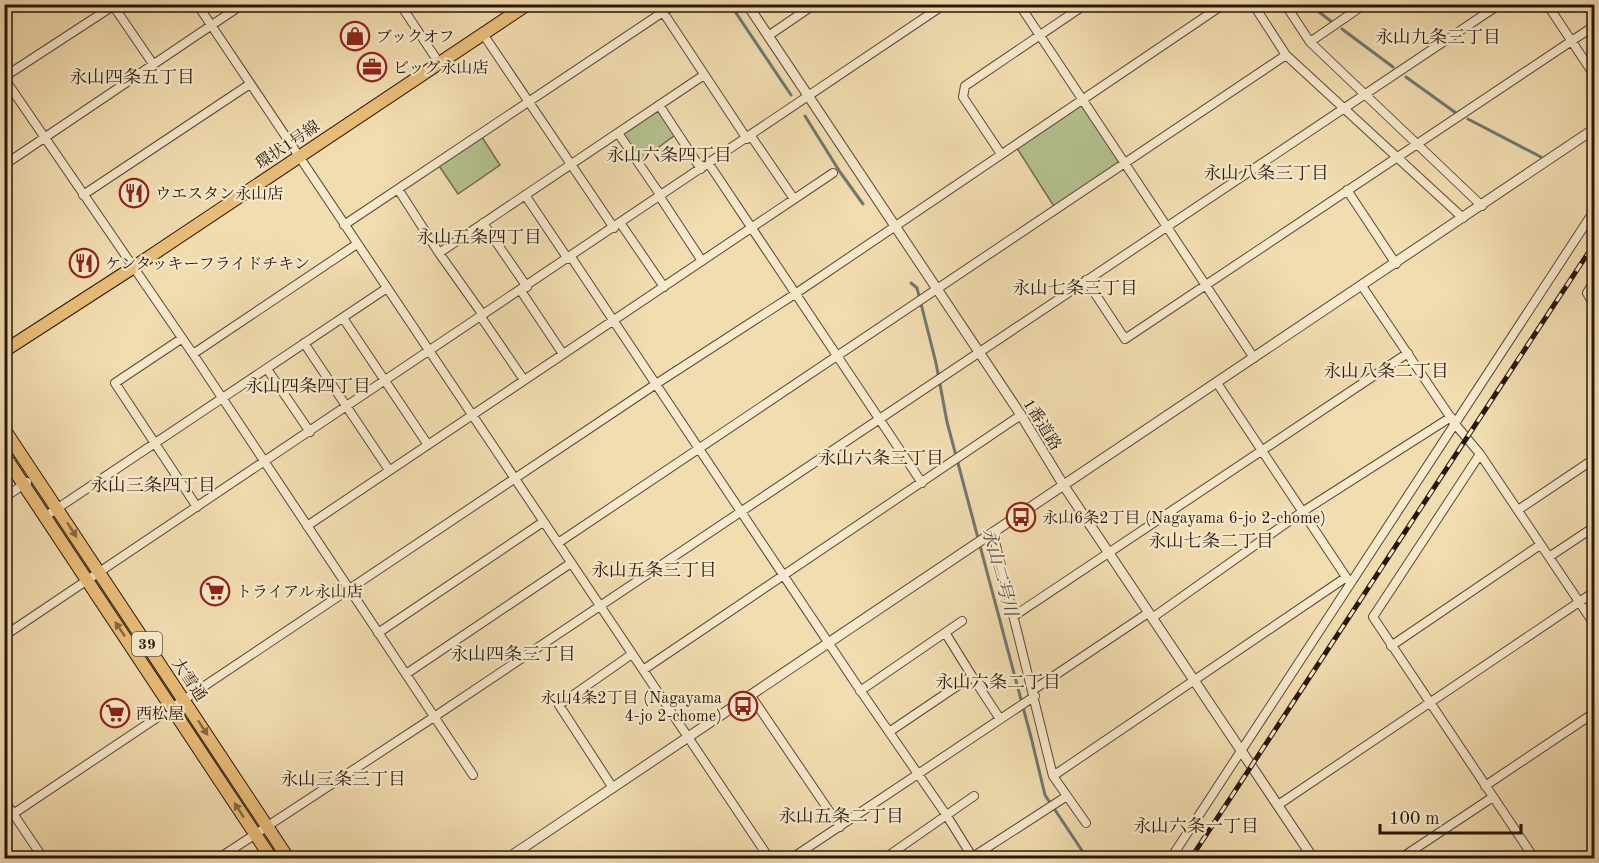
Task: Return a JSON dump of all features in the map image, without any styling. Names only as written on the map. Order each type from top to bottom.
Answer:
[{"type":"main road","name":"環状1号線","points":[[4,351],[528,4]]},
{"type":"main road","name":"大雪通","points":[[4,429],[288,858]]},
{"type":"main road","name":"大雪通","points":[[4,455],[271,858]]},
{"type":"street","points":[[197,4],[769,858]]},
{"type":"street","points":[[4,165],[243,4]]},
{"type":"street","points":[[400,4],[439,63]]},
{"type":"street","points":[[344,225],[675,4]]},
{"type":"street","name":"1番道路","points":[[747,4],[1021,415],[1109,554],[1313,858]]},
{"type":"street","points":[[768,36],[815,4]]},
{"type":"street","points":[[4,636],[524,289],[945,4]]},
{"type":"street","points":[[1019,4],[1254,358]]},
{"type":"street","points":[[1001,154],[963,97],[965,86],[1086,4]]},
{"type":"street","points":[[4,820],[656,384],[795,294],[1224,4]]},
{"type":"street","points":[[1254,4],[1286,55],[1463,218]]},
{"type":"street","points":[[1285,4],[1310,42],[1482,206]]},
{"type":"street","points":[[1310,42],[1365,4]]},
{"type":"street","points":[[219,858],[979,354],[1500,4]]},
{"type":"street","points":[[1547,4],[1594,75]]},
{"type":"street","points":[[153,64],[112,5],[4,78],[193,354],[473,775]]},
{"type":"street","points":[[663,12],[704,75],[794,200]]},
{"type":"street","points":[[1086,280],[1125,339],[1594,27]]},
{"type":"street","points":[[483,34],[570,164],[664,287]]},
{"type":"street","points":[[558,543],[1286,55]]},
{"type":"street","points":[[439,253],[704,75]]},
{"type":"street","points":[[84,195],[250,84]]},
{"type":"street","points":[[659,105],[702,169]]},
{"type":"street","points":[[508,858],[1594,129]]},
{"type":"street","points":[[618,133],[702,261]]},
{"type":"street","points":[[709,164],[922,483]]},
{"type":"street","points":[[307,526],[833,173]]},
{"type":"street","points":[[398,189],[524,380]]},
{"type":"street","points":[[1347,190],[1396,264]]},
{"type":"street","points":[[525,195],[614,321],[860,691],[947,816],[972,858],[1064,798]]},
{"type":"street","points":[[1170,858],[1241,752],[1348,580],[1594,211]]},
{"type":"street","points":[[483,223],[564,354]]},
{"type":"street","points":[[193,354],[357,244]]},
{"type":"street","points":[[1594,281],[1587,293],[1594,305]]},
{"type":"street","points":[[1362,286],[1453,421],[1480,454],[1594,624]]},
{"type":"street","points":[[46,516],[387,288]]},
{"type":"street","points":[[343,318],[428,445]]},
{"type":"street","points":[[181,339],[115,382],[197,507]]},
{"type":"street","points":[[304,343],[389,470]]},
{"type":"street","points":[[1014,616],[1408,353]]},
{"type":"street","points":[[267,369],[310,432]]},
{"type":"street","points":[[1217,383],[1348,580]]},
{"type":"street","points":[[643,670],[1021,415]]},
{"type":"street","points":[[792,858],[1302,512],[1453,421]]},
{"type":"street","points":[[1480,454],[1373,618],[1532,856],[1523,858]]},
{"type":"street","points":[[1518,510],[1594,459]]},
{"type":"street","points":[[4,498],[36,477]]},
{"type":"street","points":[[378,633],[543,522]]},
{"type":"street","points":[[1549,557],[1594,526]]},
{"type":"street","points":[[990,535],[1014,616],[1053,776],[1064,798],[1086,823]]},
{"type":"street","points":[[1391,646],[1540,545]]},
{"type":"street","points":[[406,674],[571,563]]},
{"type":"street","points":[[1053,776],[1194,679],[1348,580]]},
{"type":"street","points":[[1278,805],[1594,592]]},
{"type":"street","points":[[860,691],[962,621]]},
{"type":"street","points":[[946,634],[1000,719]]},
{"type":"street","points":[[613,788],[559,705],[632,654]]},
{"type":"street","points":[[888,732],[972,676]]},
{"type":"street","points":[[751,696],[840,827]]},
{"type":"street","points":[[1485,786],[1594,713]]},
{"type":"street","points":[[885,858],[974,796]]},
{"type":"street","points":[[1401,858],[1493,797]]},
{"type":"street","points":[[4,800],[44,858]]},
{"type":"green space","points":[[1083,99],[1125,163],[1055,208],[1015,145]]},
{"type":"green space","points":[[659,105],[678,133],[638,162],[618,133]]},
{"type":"green space","points":[[480,134],[500,165],[458,194],[437,163]]},
{"type":"waterway","name":"永山二号川","points":[[730,4],[791,95]]},
{"type":"waterway","points":[[1314,8],[1332,22]]},
{"type":"waterway","points":[[1342,29],[1393,67]]},
{"type":"waterway","points":[[1406,77],[1456,113]]},
{"type":"waterway","name":"永山二号川","points":[[805,116],[863,204]]},
{"type":"waterway","points":[[1468,119],[1541,157]]},
{"type":"waterway","name":"永山二号川","points":[[911,283],[917,288],[936,363],[947,422],[1045,795],[1087,858]]},
{"type":"railway","points":[[1191,858],[1594,244]]},
{"type":"place","name":"ブックオフ","points":[[355,36]]},
{"type":"place","name":"ビッグ永山店","points":[[372,67]]},
{"type":"place","name":"ウエスタン永山店","points":[[134,193]]},
{"type":"place","name":"ケンタッキーフライドチキン","points":[[84,263]]},
{"type":"place","name":"永山6条2丁目 (Nagayama 6-jo 2-chome)","points":[[1021,517]]},
{"type":"place","name":"トライアル永山店","points":[[215,591]]},
{"type":"place","name":"永山4条2丁目 (Nagayama 4-jo 2-chome)","points":[[743,706]]},
{"type":"place","name":"西松屋","points":[[115,713]]},
{"type":"district","name":"永山九条三丁目","points":[[1438,37]]},
{"type":"district","name":"永山四条五丁目","points":[[132,77]]},
{"type":"district","name":"永山六条四丁目","points":[[669,155]]},
{"type":"district","name":"永山八条三丁目","points":[[1266,173]]},
{"type":"district","name":"永山五条四丁目","points":[[479,237]]},
{"type":"district","name":"永山七条三丁目","points":[[1075,288]]},
{"type":"district","name":"永山八条二丁目","points":[[1386,371]]},
{"type":"district","name":"永山四条四丁目","points":[[308,386]]},
{"type":"district","name":"永山六条三丁目","points":[[881,458]]},
{"type":"district","name":"永山三条四丁目","points":[[153,485]]},
{"type":"district","name":"永山七条二丁目","points":[[1211,541]]},
{"type":"district","name":"永山五条三丁目","points":[[654,570]]},
{"type":"district","name":"永山四条三丁目","points":[[513,654]]},
{"type":"district","name":"永山六条二丁目","points":[[998,682]]},
{"type":"district","name":"永山三条三丁目","points":[[343,779]]},
{"type":"district","name":"永山五条二丁目","points":[[841,816]]},
{"type":"district","name":"永山六条一丁目","points":[[1196,826]]}]
